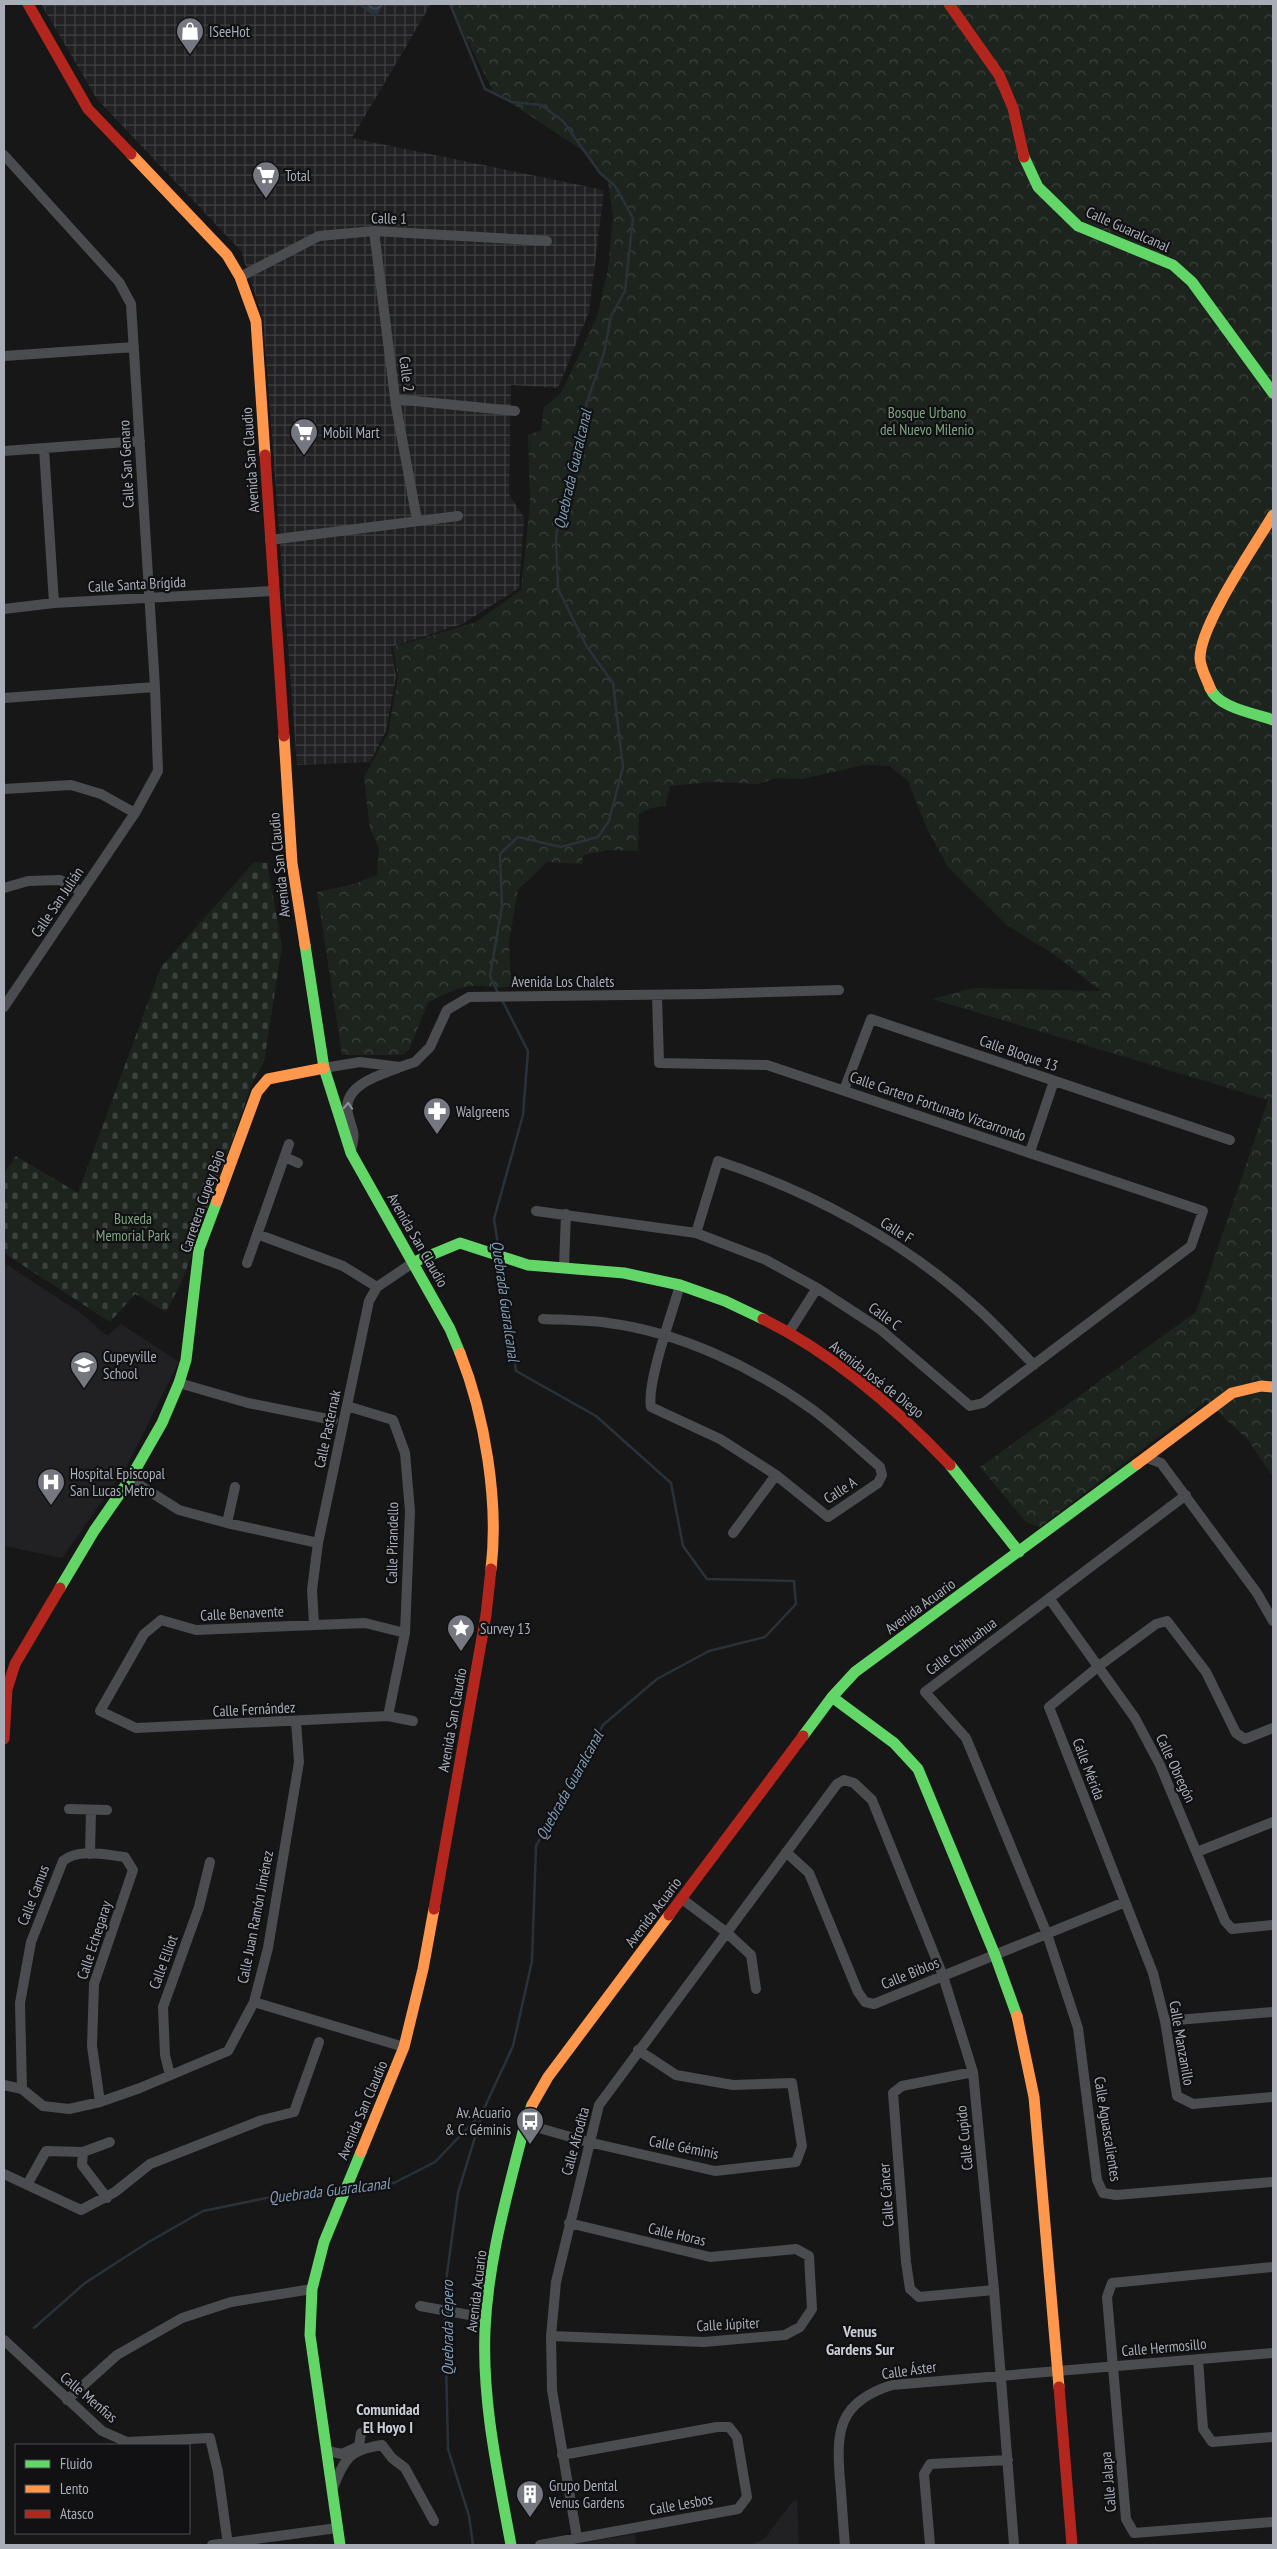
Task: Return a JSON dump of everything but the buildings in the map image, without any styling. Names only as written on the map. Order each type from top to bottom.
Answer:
[{"type":"street","name":"Avenida San Claudio","points":[[28,4],[88,109],[220,247],[240,277],[256,321],[292,863],[324,1068],[350,1153],[414,1262],[450,1329],[472,1383],[488,1457],[494,1546],[486,1614],[423,1969],[404,2047],[324,2242],[312,2289],[310,2335],[340,2545]]},
{"type":"street","name":"Calle Guaralcanal","points":[[949,4],[999,75],[1013,108],[1024,157],[1038,187],[1078,226],[1173,265],[1192,282],[1273,393]]},
{"type":"street","name":"Calle San Genaro","points":[[4,155],[119,282],[131,304],[155,687],[158,771],[135,813]]},
{"type":"street","name":"Calle 1","points":[[240,277],[319,236],[374,231],[547,241]]},
{"type":"street","name":"Calle 2","points":[[374,231],[395,399],[417,520]]},
{"type":"street","points":[[4,356],[134,346]]},
{"type":"street","points":[[395,399],[516,411]]},
{"type":"street","points":[[4,450],[140,442]]},
{"type":"street","points":[[44,449],[54,603]]},
{"type":"street","points":[[1273,515],[1214,616],[1202,646],[1200,661],[1212,693],[1224,703],[1273,720]]},
{"type":"street","points":[[270,540],[458,516]]},
{"type":"street","name":"Calle Santa Brígida","points":[[4,609],[54,603],[273,591]]},
{"type":"street","points":[[4,698],[155,687]]},
{"type":"street","points":[[4,789],[71,786],[101,794],[135,813]]},
{"type":"street","name":"Calle San Julián","points":[[4,1007],[135,813]]},
{"type":"street","points":[[4,888],[28,881],[60,880],[82,892]]},
{"type":"street","name":"Avenida Los Chalets","points":[[350,1153],[355,1133],[347,1113],[349,1096],[354,1089],[377,1076],[414,1062],[430,1047],[448,1010],[469,996],[657,995],[838,990]]},
{"type":"street","name":"Calle Cartero Fortunato Vizcarrondo","points":[[657,995],[659,1063],[767,1065],[1203,1211],[1191,1246],[1168,1265]]},
{"type":"street","name":"Calle Bloque 13","points":[[844,1090],[871,1019],[1230,1140]]},
{"type":"street","points":[[324,1068],[360,1062],[400,1067]]},
{"type":"street","name":"Carretera Cupey Bajo","points":[[4,1739],[7,1689],[15,1664],[94,1531],[130,1480],[162,1423],[179,1383],[186,1360],[198,1248],[257,1092],[268,1079],[324,1068]]},
{"type":"street","points":[[1030,1152],[1054,1081]]},
{"type":"street","points":[[247,1263],[289,1144]]},
{"type":"street","points":[[285,1157],[298,1163]]},
{"type":"street","name":"Calle F","points":[[696,1234],[718,1161],[769,1178],[833,1207],[919,1262],[976,1308],[1034,1365]]},
{"type":"street","name":"Calle C","points":[[536,1211],[696,1234],[766,1260],[817,1288],[880,1329],[970,1406],[983,1403],[1168,1265]]},
{"type":"street","points":[[564,1267],[566,1214]]},
{"type":"street","points":[[257,1234],[343,1266],[377,1287],[414,1262]]},
{"type":"street","name":"Avenida José de Diego","points":[[414,1262],[460,1243],[528,1265],[624,1273],[680,1285],[725,1301],[789,1332],[849,1372],[918,1431],[957,1472],[1018,1552]]},
{"type":"street","name":"Calle A","points":[[543,1319],[609,1323],[665,1337],[716,1353],[770,1382],[814,1411],[880,1467],[882,1475],[878,1483],[828,1517],[776,1476],[720,1439],[651,1407],[649,1396],[665,1337],[680,1285]]},
{"type":"street","name":"Calle Pasternak","points":[[314,1624],[312,1590],[318,1543],[369,1301],[377,1287]]},
{"type":"street","points":[[789,1332],[817,1288]]},
{"type":"street","points":[[179,1383],[248,1403],[332,1420]]},
{"type":"street","points":[[1146,1458],[1232,1393],[1261,1386],[1273,1387]]},
{"type":"street","name":"Calle Pirandello","points":[[347,1406],[393,1420],[405,1453],[410,1512],[404,1633],[388,1716]]},
{"type":"street","points":[[1146,1458],[1162,1463],[1257,1593],[1273,1621]]},
{"type":"street","name":"Avenida Acuario","points":[[511,2545],[486,2400],[486,2318],[492,2266],[525,2124],[530,2110],[548,2077],[832,1696],[855,1672],[1146,1458]]},
{"type":"street","points":[[733,1533],[776,1476]]},
{"type":"street","points":[[130,1480],[179,1510],[228,1524],[318,1543]]},
{"type":"street","points":[[228,1524],[235,1487]]},
{"type":"street","name":"Calle Chihuahua","points":[[1047,1934],[966,1738],[925,1692],[1186,1495]]},
{"type":"street","name":"Calle Obregón","points":[[1049,1598],[1135,1718],[1160,1765],[1225,1921],[1232,1929],[1273,1926]]},
{"type":"street","name":"Calle Benavente","points":[[100,1711],[144,1634],[160,1620],[196,1630],[365,1623],[404,1633]]},
{"type":"street","points":[[1099,1666],[1156,1624],[1167,1621],[1206,1672],[1236,1734],[1245,1739],[1273,1728]]},
{"type":"street","name":"Calle Mérida","points":[[1099,1666],[1049,1707],[1125,1902]]},
{"type":"street","points":[[832,1696],[894,1743],[918,1769],[995,1955],[1016,2012],[1034,2097],[1072,2545]]},
{"type":"street","name":"Calle Fernández","points":[[100,1711],[136,1728],[296,1722],[388,1716],[413,1721]]},
{"type":"street","name":"Calle Juan Ramón Jiménez","points":[[4,2085],[22,2089],[43,2106],[69,2109],[100,2102],[140,2088],[228,2051],[254,2002],[268,1948],[299,1762],[296,1722]]},
{"type":"street","name":"Calle Cupido","points":[[831,1792],[844,1780],[854,1783],[872,1800],[943,1976],[973,2072],[994,2290],[1014,2545]]},
{"type":"street","name":"Calle Afrodita","points":[[577,2538],[552,2390],[551,2336],[556,2282],[588,2142],[599,2105],[831,1792]]},
{"type":"street","points":[[69,1810],[107,1810]]},
{"type":"street","points":[[90,1854],[91,1811]]},
{"type":"street","points":[[1197,1852],[1273,1822]]},
{"type":"street","name":"Calle Biblos","points":[[786,1852],[809,1873],[858,1992],[864,2002],[874,2004],[1125,1902]]},
{"type":"street","name":"Calle Camus","points":[[22,2089],[20,2003],[31,1942],[63,1861],[69,1856],[90,1854]]},
{"type":"street","name":"Calle Echegaray","points":[[90,1854],[125,1857],[133,1870],[94,1984],[92,2046],[100,2102]]},
{"type":"street","name":"Calle Elliot","points":[[170,2074],[165,2055],[163,2007],[199,1907],[210,1862]]},
{"type":"street","points":[[682,1899],[726,1932],[751,1955],[756,1990]]},
{"type":"street","name":"Calle Manzanillo","points":[[1125,1902],[1153,1973],[1165,2021],[1176,2096],[1193,2104],[1273,2097]]},
{"type":"street","name":"Calle Aguascalientes","points":[[1047,1934],[1078,2028],[1097,2180],[1103,2193],[1116,2195],[1273,2182]]},
{"type":"street","points":[[254,2002],[404,2047]]},
{"type":"street","points":[[1165,2021],[1273,2012]]},
{"type":"street","points":[[4,2174],[82,2210],[107,2198],[150,2164],[262,2120],[294,2112],[319,2042]]},
{"type":"street","name":"Calle Géminis","points":[[525,2124],[588,2142],[716,2171],[796,2162],[802,2146],[792,2083],[734,2085],[676,2075],[638,2050]]},
{"type":"street","name":"Calle Cáncer","points":[[973,2072],[902,2086],[893,2094],[906,2262],[910,2289],[919,2297],[994,2290]]},
{"type":"street","points":[[27,2185],[46,2151],[83,2152],[110,2142]]},
{"type":"street","points":[[83,2152],[82,2166],[107,2198]]},
{"type":"street","name":"Calle Horas","points":[[569,2223],[710,2257],[781,2251]]},
{"type":"street","name":"Calle Júpiter","points":[[551,2336],[704,2342],[785,2335],[800,2327],[812,2309],[809,2256],[796,2249],[781,2251]]},
{"type":"street","name":"Calle Jalapa","points":[[1273,2267],[1112,2283],[1107,2297],[1126,2519],[1134,2533],[1273,2522]]},
{"type":"street","points":[[67,2400],[117,2355],[182,2318],[232,2302],[312,2289]]},
{"type":"street","points":[[420,2306],[486,2318]]},
{"type":"street","name":"Calle Menfias","points":[[4,2340],[67,2400],[102,2430],[126,2442],[210,2438],[218,2472],[228,2544]]},
{"type":"street","name":"Calle Hermosillo","points":[[1057,2371],[1273,2353]]},
{"type":"street","points":[[1198,2359],[1203,2429],[1212,2442],[1273,2437]]},
{"type":"street","name":"Calle Áster","points":[[845,2545],[837,2445],[841,2428],[854,2405],[874,2390],[892,2385],[1057,2371]]},
{"type":"street","name":"Calle Lesbos","points":[[540,2545],[738,2509],[747,2497],[737,2437],[729,2427],[717,2427],[562,2455]]},
{"type":"street","points":[[327,2451],[342,2454],[359,2446],[361,2434]]},
{"type":"street","points":[[332,2489],[344,2460],[370,2446],[382,2445],[392,2458],[405,2468],[434,2521]]},
{"type":"street","points":[[930,2545],[924,2474],[930,2464],[1008,2460]]},
{"type":"street","points":[[212,2545],[338,2528]]},
{"type":"shaded area","points":[[41,4],[431,4],[352,138],[604,190],[589,312],[558,388],[511,385],[509,494],[524,518],[519,588],[462,624],[391,647],[396,677],[386,731],[370,762],[297,765],[263,319],[241,251],[97,99]]},
{"type":"shaded area","name":"Cupeyville School","points":[[4,1263],[81,1313],[107,1336],[121,1324],[179,1362],[127,1466],[62,1558],[4,1546]]},
{"type":"shaded area","points":[[797,2500],[799,2545],[750,2545],[764,2539],[793,2501]]},
{"type":"shaded area","points":[[635,2534],[636,2545],[568,2545]]},
{"type":"green space","name":"Bosque Urbano del Nuevo Milenio","points":[[449,4],[1273,4],[1273,1477],[1248,1440],[1206,1401],[1040,1527],[1026,1522],[980,1467],[1196,1312],[1268,1100],[932,999],[973,988],[1101,991],[1055,955],[1008,926],[948,867],[927,829],[908,781],[889,766],[864,765],[802,779],[774,778],[760,784],[712,782],[670,786],[665,806],[651,808],[639,814],[638,851],[609,850],[583,855],[582,864],[547,862],[518,890],[509,942],[511,986],[501,988],[466,987],[428,1002],[410,1048],[404,1055],[342,1055],[317,892],[354,884],[377,875],[379,848],[370,829],[364,777],[388,733],[398,677],[393,647],[476,622],[521,590],[530,504],[528,435],[541,430],[544,407],[561,393],[597,317],[608,269],[613,217],[608,181],[582,150],[493,91]]},
{"type":"green space","name":"Buxeda Memorial Park","points":[[254,862],[267,863],[282,946],[264,1062],[253,1081],[183,1279],[166,1312],[135,1294],[110,1322],[4,1253],[4,1174],[16,1156],[78,1193],[161,967]]},
{"type":"water","points":[[363,4],[384,4],[376,17],[361,7]]},
{"type":"waterway","name":"Quebrada Guaralcanal","points":[[450,4],[485,89],[512,102],[541,105],[563,121],[600,173],[615,186],[633,218],[625,291],[611,316],[604,353],[587,402],[556,536],[558,589],[587,647],[613,683],[623,767],[609,821],[598,837],[561,847],[518,837],[500,854],[502,906],[490,976],[499,995]]},
{"type":"waterway","name":"Quebrada Guaralcanal","points":[[499,1251],[494,1219],[523,1115],[528,1051],[502,1000]]},
{"type":"waterway","name":"Quebrada Guaralcanal","points":[[352,2187],[394,2183],[435,2162],[482,2113],[513,2046],[532,1961],[536,1846],[603,1725],[657,1679],[709,1651],[765,1637],[796,1604],[794,1581],[707,1579],[683,1546],[671,1483],[596,1416],[516,1371],[501,1261]]},
{"type":"waterway","name":"Quebrada Cepero","points":[[445,2307],[445,2289],[458,2193],[482,2114]]},
{"type":"waterway","name":"Quebrada Guaralcanal","points":[[34,2328],[85,2283],[147,2243],[203,2211],[281,2195],[339,2189]]},
{"type":"waterway","name":"Quebrada Cepero","points":[[445,2315],[448,2449],[469,2516],[473,2545]]},
{"type":"traffic: fast","points":[[1024,157],[1038,187],[1078,226],[1173,265],[1192,282],[1273,393]]},
{"type":"traffic: fast","points":[[1210,688],[1214,695],[1228,705],[1273,720]]},
{"type":"traffic: fast","points":[[305,945],[324,1068],[351,1153],[450,1329],[460,1353]]},
{"type":"traffic: fast","points":[[60,1588],[94,1531],[130,1479],[162,1423],[179,1383],[186,1360],[199,1249],[217,1201]]},
{"type":"traffic: fast","points":[[414,1262],[460,1243],[528,1265],[624,1273],[680,1285],[725,1301],[763,1319]]},
{"type":"traffic: fast","points":[[803,1736],[832,1697],[855,1672],[1137,1464]]},
{"type":"traffic: fast","points":[[950,1465],[1019,1552]]},
{"type":"traffic: fast","points":[[832,1697],[894,1743],[918,1769],[995,1955],[1017,2016]]},
{"type":"traffic: fast","points":[[511,2545],[488,2411],[485,2330],[494,2252],[525,2124],[532,2105]]},
{"type":"traffic: fast","points":[[340,2545],[310,2335],[312,2289],[324,2242],[361,2152]]},
{"type":"traffic: slow","points":[[131,154],[227,255],[240,277],[256,321],[265,455]]},
{"type":"traffic: slow","points":[[1210,688],[1200,662],[1202,644],[1229,586],[1273,515]]},
{"type":"traffic: slow","points":[[284,736],[292,863],[305,945]]},
{"type":"traffic: slow","points":[[217,1201],[257,1092],[268,1079],[324,1068]]},
{"type":"traffic: slow","points":[[460,1353],[477,1404],[488,1460],[493,1516],[491,1569]]},
{"type":"traffic: slow","points":[[1137,1464],[1232,1393],[1261,1386],[1273,1387]]},
{"type":"traffic: slow","points":[[361,2152],[404,2047],[423,1969],[434,1909]]},
{"type":"traffic: slow","points":[[532,2105],[548,2077],[669,1915]]},
{"type":"traffic: slow","points":[[1017,2016],[1034,2097],[1059,2387]]},
{"type":"traffic: jam","points":[[28,4],[88,109],[131,154]]},
{"type":"traffic: jam","points":[[949,4],[999,75],[1013,108],[1024,157]]},
{"type":"traffic: jam","points":[[265,455],[284,736]]},
{"type":"traffic: jam","points":[[763,1319],[815,1349],[863,1384],[908,1423],[950,1465]]},
{"type":"traffic: jam","points":[[434,1909],[486,1615],[491,1569]]},
{"type":"traffic: jam","points":[[4,1739],[7,1689],[15,1664],[60,1588]]},
{"type":"traffic: jam","points":[[669,1915],[803,1736]]},
{"type":"traffic: jam","points":[[1059,2387],[1072,2545]]},
{"type":"place","name":"ISeeHot","points":[[190,55]]},
{"type":"place","name":"Total","points":[[266,199]]},
{"type":"place","name":"Mobil Mart","points":[[304,456]]},
{"type":"place","name":"Walgreens","points":[[437,1135]]},
{"type":"place","name":"Cupeyville School","points":[[84,1389]]},
{"type":"place","name":"Hospital Episcopal San Lucas Metro","points":[[51,1506]]},
{"type":"place","name":"Survey 13","points":[[461,1652]]},
{"type":"place","name":"Av. Acuario & C. Géminis","points":[[530,2145]]},
{"type":"place","name":"Grupo Dental Venus Gardens","points":[[530,2518]]},
{"type":"district","name":"Venus Gardens Sur","points":[[860,2340]]},
{"type":"district","name":"Comunidad El Hoyo I","points":[[388,2418]]}]
